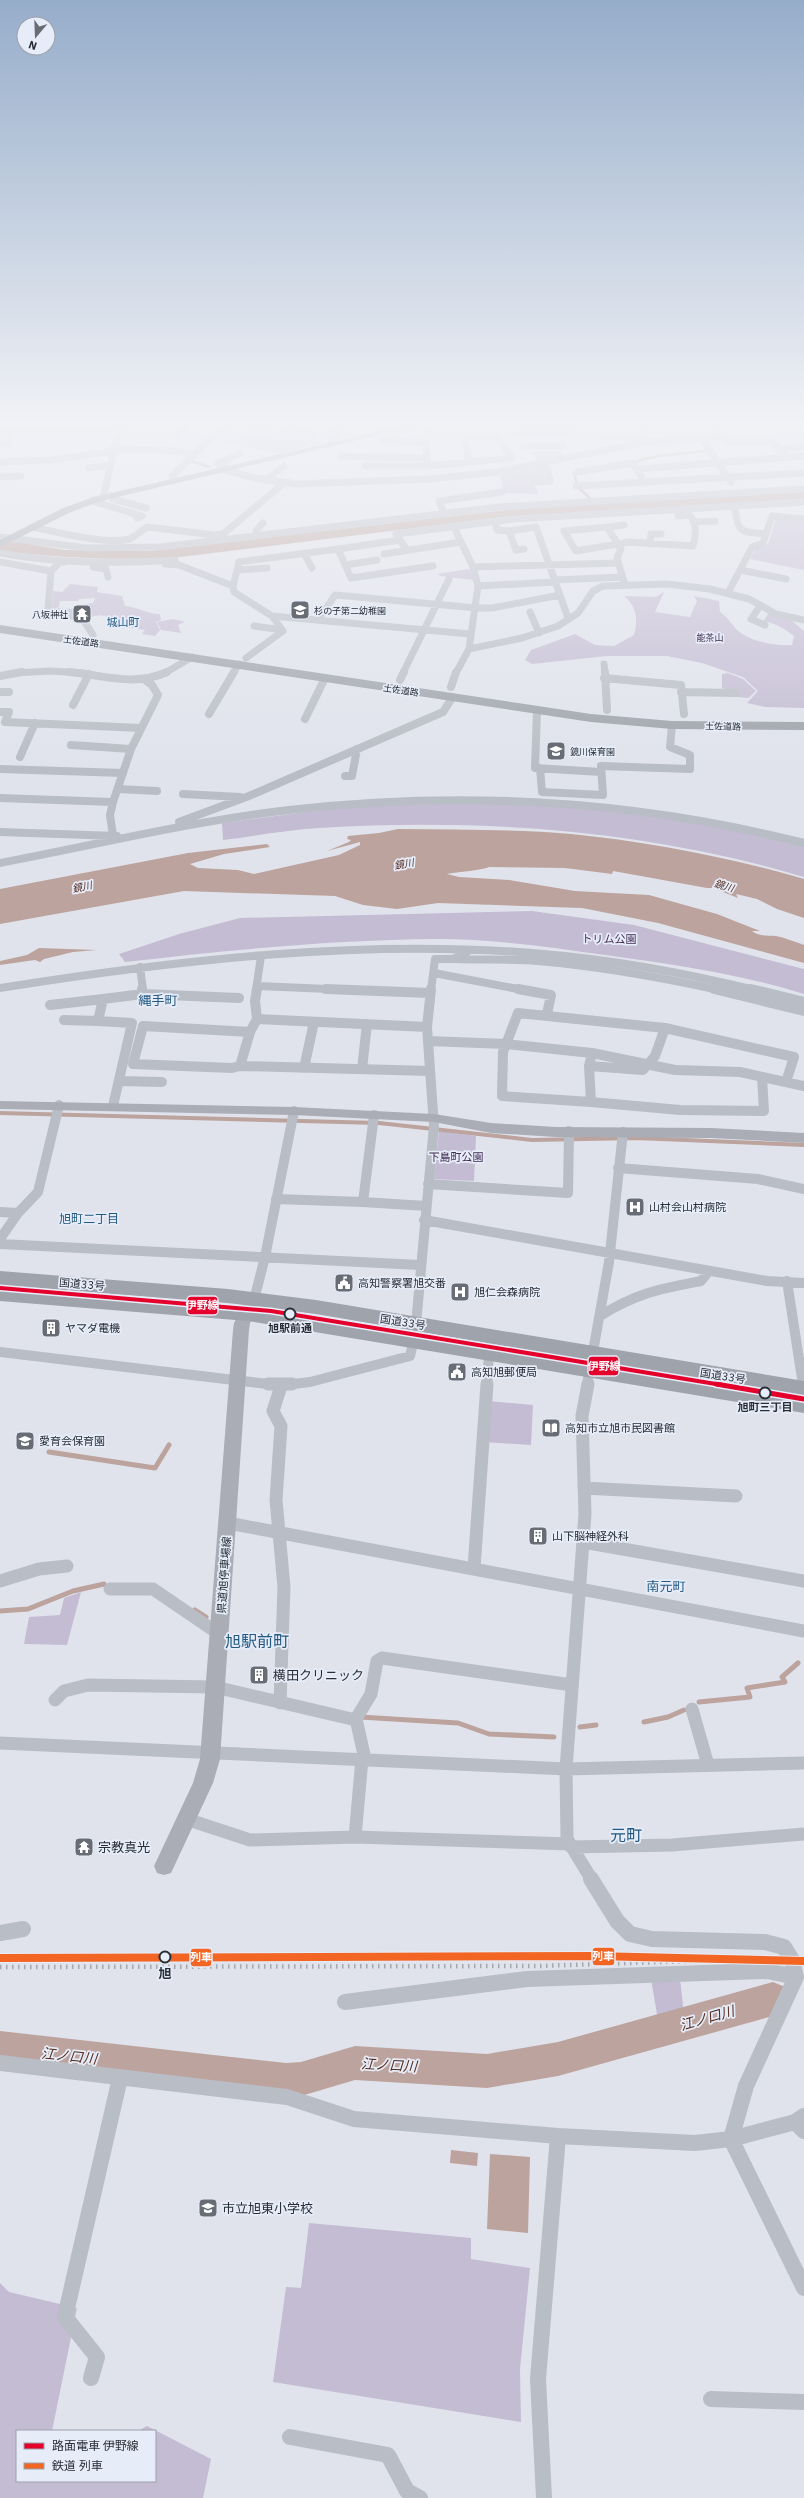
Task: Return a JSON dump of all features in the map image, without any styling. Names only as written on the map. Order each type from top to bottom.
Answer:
[{"type":"highway","name":"土佐道路","points":[[0,622],[93,635],[242,661],[325,678],[607,710],[684,714],[804,717]]},
{"type":"highway","name":"土佐道路","points":[[0,629],[192,657],[242,661],[400,680],[537,712],[672,725],[804,726]]},
{"type":"highway","name":"国道33号","points":[[0,1278],[228,1296],[251,1307]]},
{"type":"highway","name":"国道33号","points":[[0,1294],[251,1307],[590,1361],[804,1405]]},
{"type":"highway","name":"国道33号","points":[[590,1361],[804,1389]]},
{"type":"street","points":[[84,537],[123,540],[133,537]]},
{"type":"street","points":[[219,537],[229,540]]},
{"type":"street","points":[[5,540],[105,548],[160,547],[257,537]]},
{"type":"street","points":[[398,537],[407,550]]},
{"type":"street","points":[[66,852],[113,836],[151,830],[197,817],[443,712],[452,693],[458,668],[469,649],[470,634],[477,608],[478,586],[473,567],[458,537]]},
{"type":"street","points":[[511,537],[516,550],[524,549]]},
{"type":"street","points":[[539,537],[568,618]]},
{"type":"street","points":[[568,537],[576,550],[618,543],[693,546],[695,537]]},
{"type":"street","points":[[614,537],[621,549],[617,558],[624,581]]},
{"type":"street","points":[[650,544],[651,537]]},
{"type":"street","points":[[728,593],[752,547],[764,543],[765,537]]},
{"type":"street","points":[[282,630],[272,616],[234,592],[233,586],[239,562],[400,540]]},
{"type":"street","points":[[384,554],[461,542]]},
{"type":"street","points":[[338,549],[351,578],[433,566]]},
{"type":"street","points":[[0,552],[106,569]]},
{"type":"street","points":[[304,553],[312,568]]},
{"type":"street","points":[[93,635],[84,621],[68,616],[61,610],[48,609],[51,571],[60,562],[151,562],[175,560]]},
{"type":"street","points":[[346,565],[377,560]]},
{"type":"street","points":[[0,562],[51,571]]},
{"type":"street","points":[[106,569],[112,562]]},
{"type":"street","points":[[151,562],[179,565],[233,586]]},
{"type":"street","points":[[473,567],[618,563]]},
{"type":"street","points":[[238,570],[267,568]]},
{"type":"street","points":[[106,569],[108,576]]},
{"type":"street","points":[[740,570],[786,579]]},
{"type":"street","points":[[400,680],[422,629],[437,605],[449,579]]},
{"type":"street","points":[[478,586],[554,581],[624,581],[667,584],[728,593],[748,599],[776,614],[803,621]]},
{"type":"street","points":[[469,649],[539,633],[558,626],[568,618],[578,613],[593,591],[603,586],[624,581]]},
{"type":"street","points":[[319,619],[335,595],[437,605],[492,608],[560,595]]},
{"type":"street","points":[[760,606],[751,619],[765,625]]},
{"type":"street","points":[[530,612],[539,633]]},
{"type":"street","points":[[272,616],[319,619],[470,634]]},
{"type":"street","points":[[254,626],[282,630]]},
{"type":"street","points":[[209,714],[242,661],[253,650],[274,639],[282,630]]},
{"type":"street","points":[[0,676],[32,672],[89,674],[129,681],[145,680],[182,664],[192,657]]},
{"type":"street","points":[[32,672],[38,664]]},
{"type":"street","points":[[604,664],[607,710]]},
{"type":"street","points":[[73,704],[89,674]]},
{"type":"street","points":[[305,719],[325,678]]},
{"type":"street","points":[[604,678],[681,685],[684,714]]},
{"type":"street","points":[[113,836],[110,815],[113,802],[131,749],[140,728],[158,695],[152,685],[145,680]]},
{"type":"street","points":[[0,692],[9,692]]},
{"type":"street","points":[[682,692],[735,694]]},
{"type":"street","points":[[0,712],[9,712],[5,722],[140,728]]},
{"type":"street","points":[[537,712],[535,768],[601,772]]},
{"type":"street","points":[[20,756],[35,723]]},
{"type":"street","points":[[540,768],[542,792],[603,795],[601,766],[690,769],[690,755],[670,747],[672,725]]},
{"type":"street","points":[[72,746],[131,749]]},
{"type":"street","points":[[345,776],[352,776],[357,749]]},
{"type":"street","points":[[0,769],[123,774]]},
{"type":"street","points":[[118,789],[157,791]]},
{"type":"street","points":[[183,794],[244,798]]},
{"type":"street","points":[[0,798],[113,802]]},
{"type":"street","points":[[0,863],[66,852],[205,823],[289,810],[446,800],[510,800],[653,812],[743,828],[804,843]]},
{"type":"street","points":[[197,817],[205,823]]},
{"type":"street","points":[[0,832],[113,836]]},
{"type":"street","points":[[0,988],[204,959],[374,950],[470,950],[559,955],[632,964],[702,977],[804,1002]]},
{"type":"street","points":[[453,959],[470,950]]},
{"type":"street","points":[[240,1066],[250,1032],[256,1019],[255,1000],[261,956]]},
{"type":"street","points":[[0,1352],[281,1386],[310,1382],[410,1356],[415,1332],[424,1220],[434,1126],[428,1027],[434,959],[501,959],[636,974],[726,991],[804,1011]]},
{"type":"street","points":[[140,967],[143,994]]},
{"type":"street","points":[[434,972],[551,995],[546,1014]]},
{"type":"street","points":[[258,986],[430,994]]},
{"type":"street","points":[[50,1005],[143,994],[214,993],[239,998]]},
{"type":"street","points":[[98,1022],[103,999]]},
{"type":"street","points":[[762,1077],[764,1111],[680,1110],[502,1096],[506,1044],[518,1013],[546,1014],[665,1028],[794,1057],[786,1082]]},
{"type":"street","points":[[256,1019],[428,1027]]},
{"type":"street","points":[[64,1020],[132,1023],[121,1066],[120,1081],[113,1106]]},
{"type":"street","points":[[304,1068],[314,1022]]},
{"type":"street","points":[[362,1069],[368,1024]]},
{"type":"street","points":[[250,1032],[143,1026],[134,1064],[232,1068],[240,1066],[430,1072]]},
{"type":"street","points":[[590,1066],[643,1070],[650,1064],[665,1028]]},
{"type":"street","points":[[428,1041],[506,1044],[592,1053],[690,1072],[740,1072],[804,1086]]},
{"type":"street","points":[[591,1102],[590,1066],[592,1053]]},
{"type":"street","points":[[120,1081],[162,1082]]},
{"type":"street","points":[[0,1105],[58,1110],[113,1106],[265,1112],[293,1118],[491,1128],[569,1136],[621,1138],[804,1138]]},
{"type":"street","points":[[0,1239],[18,1213],[38,1192],[58,1110]]},
{"type":"street","points":[[251,1307],[265,1257],[293,1118]]},
{"type":"street","points":[[363,1202],[373,1121]]},
{"type":"street","points":[[428,1184],[568,1193],[569,1136]]},
{"type":"street","points":[[621,1138],[609,1254],[600,1316],[590,1361],[582,1416],[584,1488],[580,1588],[566,1768],[567,1839],[617,1921],[630,1934],[652,1938],[765,1942],[784,1947],[792,1960],[796,1978],[746,2086],[731,2139],[804,2288]]},
{"type":"street","points":[[618,1168],[758,1179],[804,1189]]},
{"type":"street","points":[[276,1199],[426,1206]]},
{"type":"street","points":[[0,1212],[18,1213]]},
{"type":"street","points":[[424,1220],[767,1281],[804,1283]]},
{"type":"street","points":[[0,1244],[420,1265]]},
{"type":"street","points":[[600,1316],[619,1304],[646,1292],[701,1281],[709,1271]]},
{"type":"street","points":[[787,1281],[804,1389]]},
{"type":"street","name":"県道旭停車場線","points":[[164,1866],[205,1777],[211,1753],[239,1382],[242,1323],[251,1307]]},
{"type":"street","points":[[474,1568],[489,1344]]},
{"type":"street","points":[[280,1704],[284,1586],[276,1500],[280,1426],[274,1411],[281,1386]]},
{"type":"street","points":[[584,1488],[736,1496]]},
{"type":"street","points":[[228,1523],[278,1531],[804,1631]]},
{"type":"street","points":[[582,1542],[637,1550],[705,1565],[804,1581]]},
{"type":"street","points":[[0,1581],[39,1569],[66,1566]]},
{"type":"street","points":[[110,1589],[153,1589],[219,1634]]},
{"type":"street","points":[[356,1838],[363,1759],[356,1720],[370,1694],[377,1661],[382,1658],[572,1684]]},
{"type":"street","points":[[55,1700],[64,1691],[88,1685],[215,1687],[280,1704],[356,1720]]},
{"type":"street","points":[[692,1709],[708,1765]]},
{"type":"street","points":[[0,1744],[566,1768],[804,1763]]},
{"type":"street","points":[[186,1819],[250,1840],[356,1838],[571,1845],[672,1845],[804,1834]]},
{"type":"street","points":[[0,1933],[23,1929]]},
{"type":"street","points":[[345,2002],[527,1979],[767,1971],[796,1978]]},
{"type":"street","points":[[0,2063],[286,2097],[354,2119],[558,2136],[695,2143],[731,2139],[801,2123]]},
{"type":"street","points":[[91,2378],[97,2356],[65,2317],[120,2078]]},
{"type":"street","points":[[544,2498],[538,2379],[558,2136]]},
{"type":"street","points":[[711,2399],[804,2402]]},
{"type":"street","points":[[290,2437],[388,2456],[407,2491],[420,2498]]},
{"type":"green space","points":[[770,537],[804,537],[804,570],[750,559],[756,548],[768,544]]},
{"type":"green space","points":[[469,569],[474,580],[440,576],[438,574]]},
{"type":"green space","points":[[70,584],[98,587],[97,592],[122,596],[125,606],[160,614],[161,620],[156,622],[160,630],[155,636],[142,634],[145,630],[111,625],[112,623],[109,623],[106,616],[100,615],[81,619],[76,618],[63,608],[81,610],[86,604],[93,603],[95,598],[79,599],[78,601],[60,601],[59,607],[52,607],[53,591],[62,592]]},
{"type":"green space","name":"能茶山","points":[[664,592],[655,612],[690,617],[697,601],[694,596],[719,601],[720,612],[737,630],[749,638],[763,642],[778,645],[792,645],[794,636],[776,624],[763,622],[769,612],[792,621],[804,631],[804,708],[765,707],[747,703],[758,691],[743,677],[702,663],[667,656],[607,656],[532,664],[525,660],[531,650],[575,634],[595,645],[614,646],[634,635],[636,619],[634,609],[632,604],[624,596],[656,597]]},
{"type":"green space","points":[[173,619],[185,622],[178,625],[181,633],[161,630],[157,622]]},
{"type":"green space","points":[[728,673],[743,679],[756,691],[748,698],[737,697],[734,692],[722,688],[722,674]]},
{"type":"green space","points":[[510,802],[653,814],[804,844],[804,877],[745,861],[685,848],[625,838],[564,831],[503,827],[380,825],[319,828],[223,840],[222,823],[353,806]]},
{"type":"green space","name":"トリム公園","points":[[532,911],[634,925],[804,969],[804,994],[730,975],[680,966],[542,946],[479,940],[437,939],[358,941],[202,953],[125,962],[119,954],[179,934],[240,918]]},
{"type":"green space","name":"下島町公園","points":[[439,1131],[476,1136],[474,1181],[434,1179]]},
{"type":"green space","points":[[488,1401],[533,1405],[531,1445],[484,1442]]},
{"type":"green space","points":[[81,1592],[67,1645],[24,1644],[29,1617],[60,1615],[64,1598]]},
{"type":"green space","points":[[651,1979],[680,1979],[684,2014],[659,2026]]},
{"type":"green space","points":[[309,2223],[471,2238],[471,2259],[530,2268],[520,2369],[521,2422],[273,2382],[286,2287],[301,2288]]},
{"type":"green space","points":[[0,2283],[9,2292],[77,2308],[52,2430],[16,2430],[16,2482],[156,2482],[156,2431],[211,2459],[203,2498],[0,2498]]},
{"type":"green space","points":[[147,2426],[155,2430],[140,2430]]},
{"type":"water","points":[[275,537],[346,537],[180,557],[135,559],[90,558],[0,551],[0,539],[65,550],[150,551]]},
{"type":"water","name":"鏡川","points":[[398,829],[528,831],[601,837],[718,857],[804,879],[804,918],[777,909],[757,899],[736,894],[738,898],[713,888],[613,871],[612,874],[565,868],[489,867],[447,874],[459,877],[509,880],[575,891],[649,895],[717,914],[760,931],[752,931],[758,934],[776,936],[804,945],[804,963],[658,923],[582,908],[438,903],[397,909],[363,905],[335,896],[184,891],[0,924],[0,889],[188,853],[267,844],[270,847],[224,854],[190,864],[198,868],[238,870],[254,874],[339,855],[360,845],[360,842],[327,851],[349,842],[351,840],[347,839],[348,836],[379,833]]},
{"type":"water","points":[[39,948],[96,950],[73,952],[44,959],[40,962],[35,960],[0,965],[0,961],[27,955]]},
{"type":"water","points":[[451,2150],[478,2153],[477,2166],[450,2163]]},
{"type":"water","points":[[490,2154],[530,2157],[528,2233],[487,2229]]},
{"type":"waterway","points":[[0,1113],[379,1123],[532,1140],[636,1138],[804,1145]]},
{"type":"waterway","points":[[49,1452],[155,1468],[169,1445]]},
{"type":"waterway","points":[[0,1611],[28,1609],[73,1591],[104,1584]]},
{"type":"waterway","points":[[195,1610],[206,1617]]},
{"type":"waterway","points":[[699,1702],[750,1697],[747,1688],[785,1682],[782,1677],[798,1663]]},
{"type":"waterway","points":[[644,1722],[668,1717],[684,1710]]},
{"type":"waterway","points":[[360,1717],[458,1723],[489,1734],[554,1737]]},
{"type":"waterway","points":[[580,1727],[596,1725]]},
{"type":"waterway","name":"江ノ口川","points":[[0,2048],[286,2080],[301,2079],[355,2063],[487,2071],[558,2059],[773,1999]]},
{"type":"railway","points":[[0,1967],[538,1966],[724,1960]]},
{"type":"tram line","name":"伊野線","points":[[0,1288],[271,1311],[804,1399]]},
{"type":"rail line","name":"列車","points":[[0,1958],[594,1956],[804,1961]]},
{"type":"place","name":"杉の子第二幼稚園","points":[[300,610]]},
{"type":"place","name":"八坂神社","points":[[82,614]]},
{"type":"place","name":"鏡川保育園","points":[[556,751]]},
{"type":"place","name":"山村会山村病院","points":[[635,1207]]},
{"type":"place","name":"高知警察署旭交番","points":[[344,1283]]},
{"type":"place","name":"旭仁会森病院","points":[[460,1292]]},
{"type":"place","name":"旭駅前通","points":[[290,1314]]},
{"type":"place","name":"ヤマダ電機","points":[[51,1328]]},
{"type":"place","name":"高知旭郵便局","points":[[457,1372]]},
{"type":"place","name":"旭町三丁目","points":[[765,1393]]},
{"type":"place","name":"高知市立旭市民図書館","points":[[551,1428]]},
{"type":"place","name":"愛育会保育園","points":[[25,1441]]},
{"type":"place","name":"山下脳神経外科","points":[[538,1536]]},
{"type":"place","name":"横田クリニック","points":[[259,1675]]},
{"type":"place","name":"宗教真光","points":[[84,1847]]},
{"type":"place","name":"旭","points":[[165,1957]]},
{"type":"place","name":"市立旭東小学校","points":[[208,2208]]},
{"type":"district","name":"城山町","points":[[123,622]]},
{"type":"district","name":"縄手町","points":[[158,1000]]},
{"type":"district","name":"旭町二丁目","points":[[89,1218]]},
{"type":"district","name":"南元町","points":[[666,1586]]},
{"type":"district","name":"旭駅前町","points":[[257,1641]]},
{"type":"district","name":"元町","points":[[626,1835]]}]
